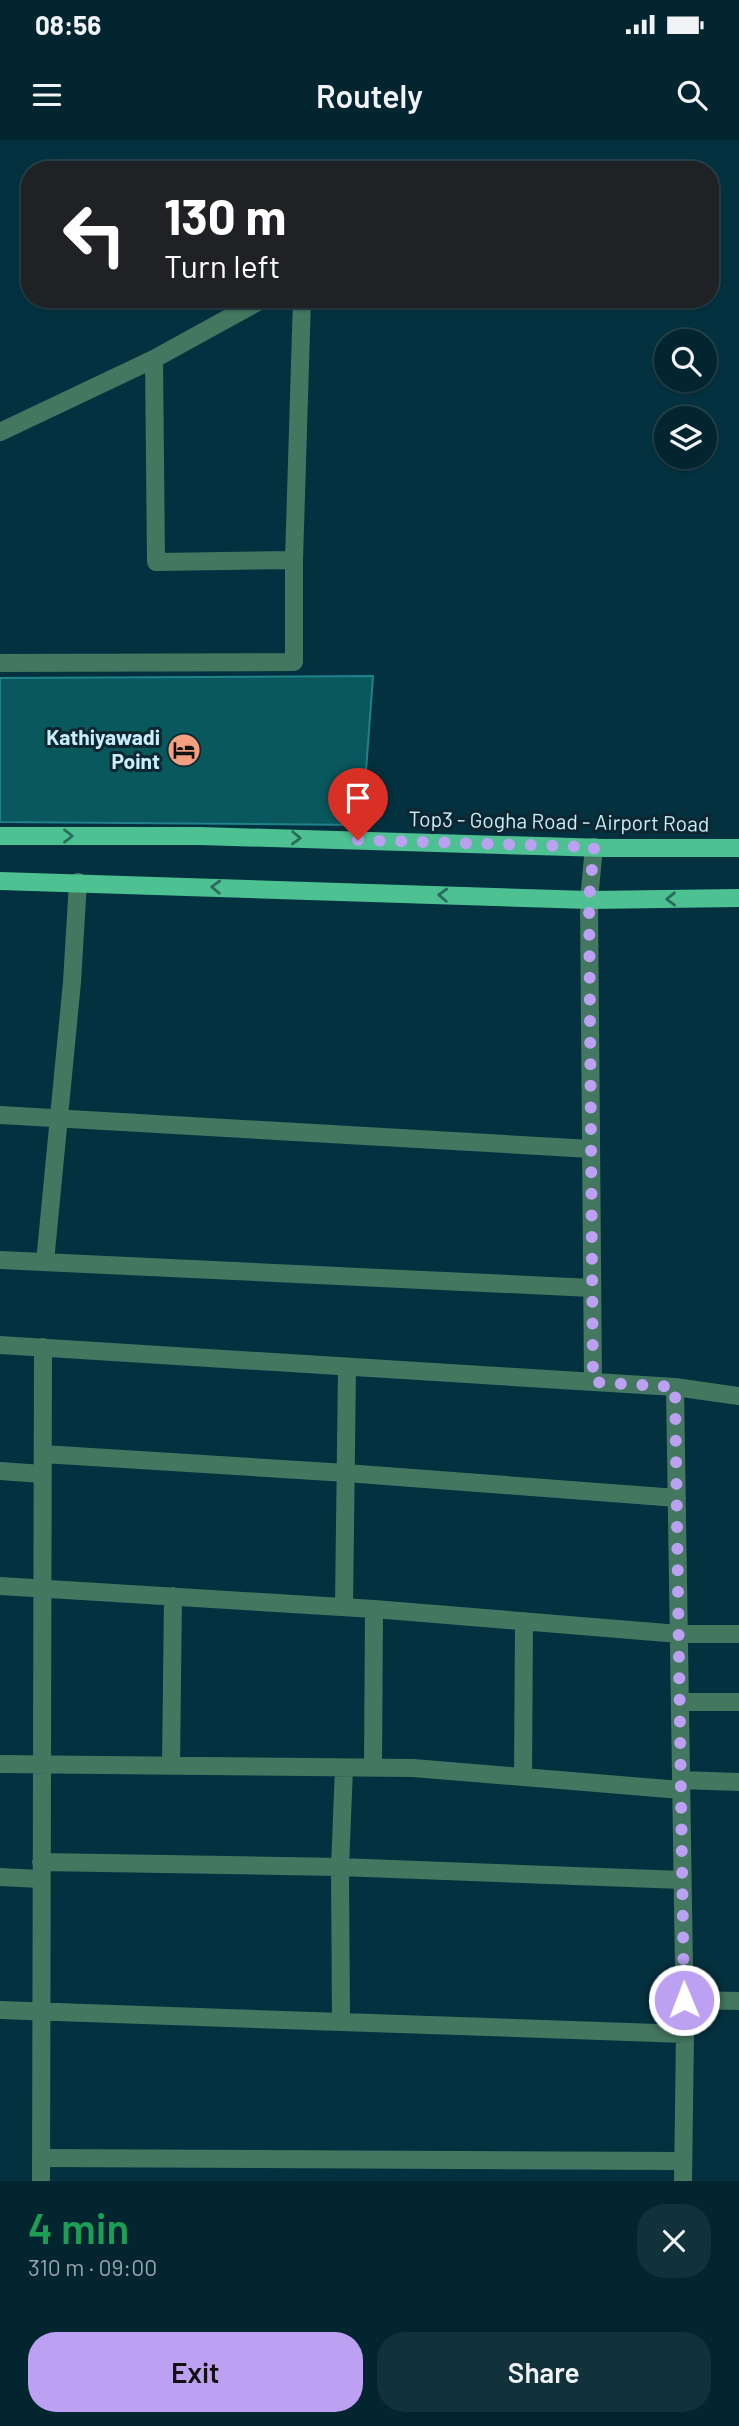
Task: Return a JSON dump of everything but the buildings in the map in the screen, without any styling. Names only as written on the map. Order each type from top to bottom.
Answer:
[{"type":"main road","name":"Top3 - Gogha Road - Airport Road","points":[[0,836],[200,836],[594,847],[739,848]]},
{"type":"main road","points":[[0,881],[589,900],[739,898]]},
{"type":"street","points":[[0,432],[154,359],[247,308]]},
{"type":"street","points":[[0,663],[294,662],[294,561],[302,308]]},
{"type":"street","points":[[154,359],[156,562],[294,561]]},
{"type":"street","points":[[593,1382],[589,900],[594,847]]},
{"type":"street","points":[[45,1262],[72,982],[78,882]]},
{"type":"street","points":[[0,1115],[591,1149]]},
{"type":"street","points":[[0,1260],[592,1288]]},
{"type":"street","points":[[0,1345],[675,1387],[739,1396]]},
{"type":"street","points":[[41,2181],[43,1347]]},
{"type":"street","points":[[344,1607],[347,1367]]},
{"type":"street","points":[[675,1387],[685,2034],[683,2181]]},
{"type":"street","points":[[43,1454],[677,1498]]},
{"type":"street","points":[[0,1471],[43,1474]]},
{"type":"street","points":[[0,1586],[374,1609],[679,1634],[739,1634]]},
{"type":"street","points":[[171,1766],[173,1596]]},
{"type":"street","points":[[373,1768],[374,1609]]},
{"type":"street","points":[[523,1777],[524,1621]]},
{"type":"street","points":[[680,1702],[739,1702]]},
{"type":"street","points":[[0,1763],[413,1768],[681,1785],[739,1782]]},
{"type":"street","points":[[341,2022],[340,1867],[344,1768]]},
{"type":"street","points":[[0,1877],[41,1870],[340,1867],[682,1880]]},
{"type":"street","points":[[684,2000],[739,2001]]},
{"type":"street","points":[[0,2010],[685,2034]]},
{"type":"street","points":[[41,2158],[683,2161]]},
{"type":"place","name":"Kathiyawadi Point","points":[[184,750]]},
{"type":"route","points":[[358,840],[594,847],[589,900],[593,1382],[675,1387],[684,2000]]}]
